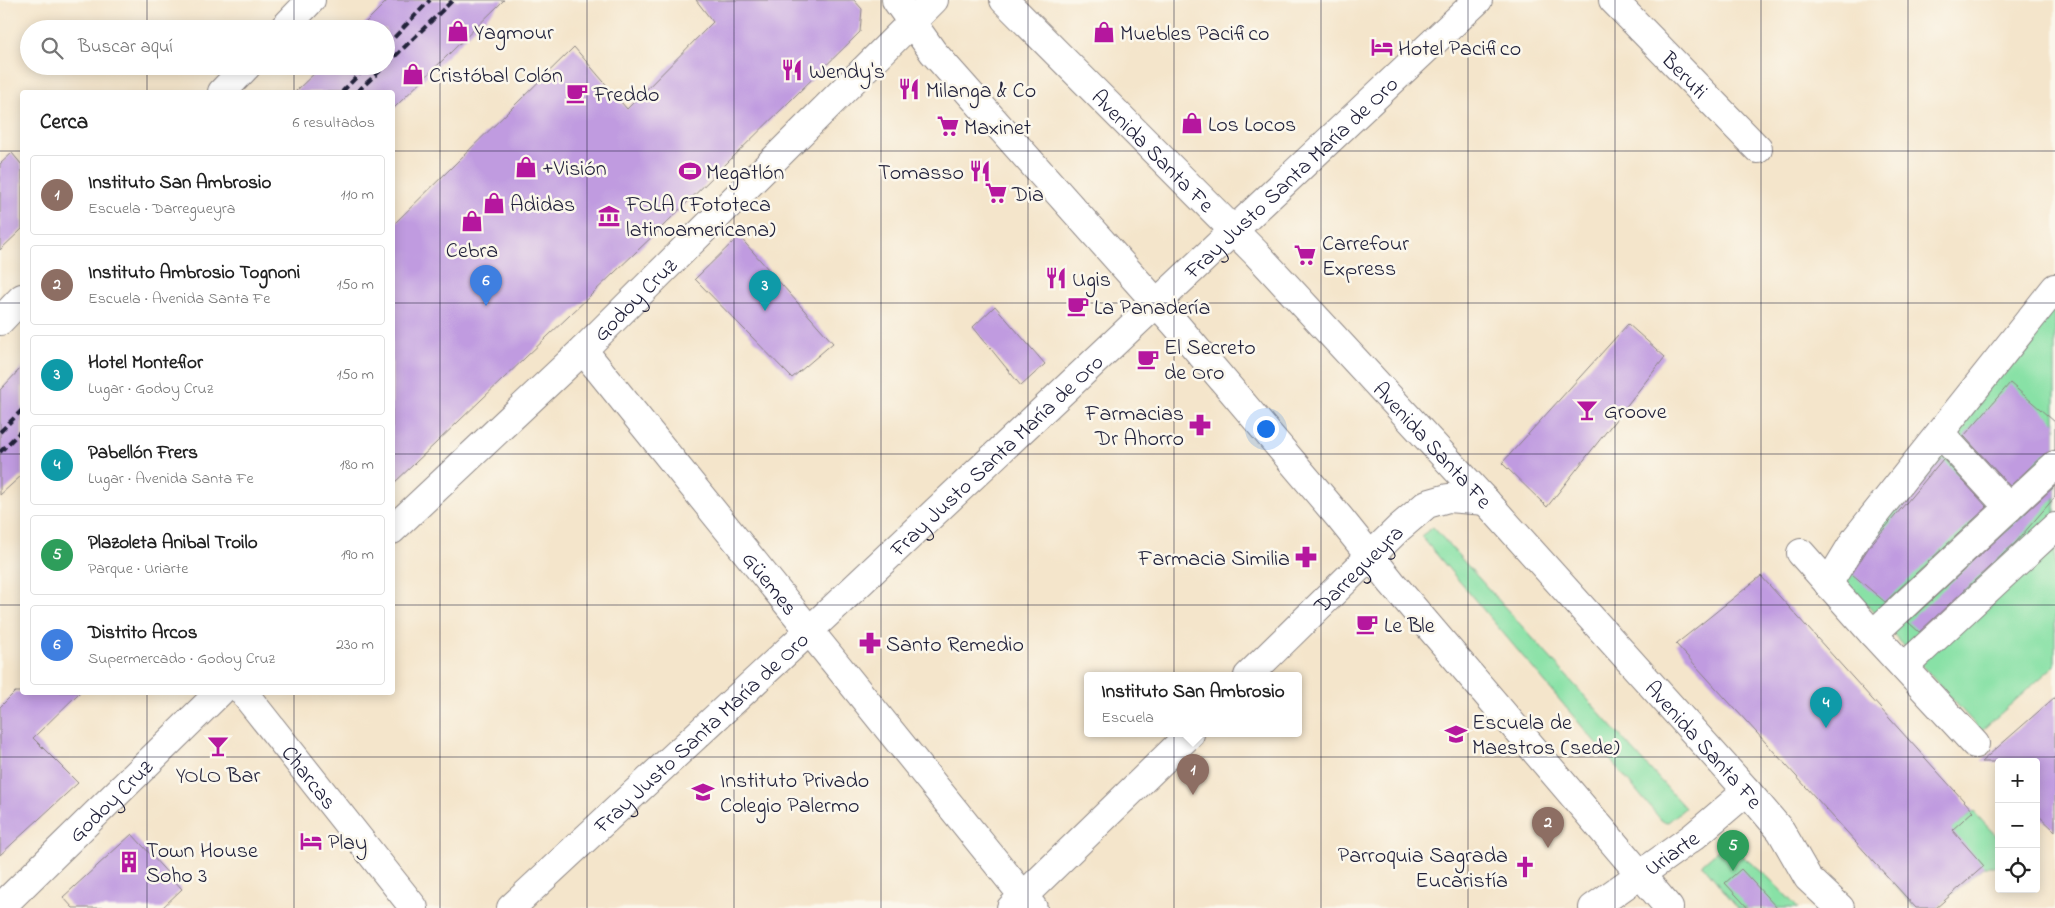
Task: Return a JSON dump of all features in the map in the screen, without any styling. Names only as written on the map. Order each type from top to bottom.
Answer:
[{"type":"street","points":[[292,20],[311,0]]},
{"type":"street","points":[[896,0],[933,52],[1157,304],[1670,908]]},
{"type":"street","name":"Godoy Cruz","points":[[395,527],[583,350],[934,0]]},
{"type":"street","name":"Avenida Santa Fe","points":[[1004,0],[1234,231],[1486,501],[1747,791],[1781,831],[1808,878],[1840,908]]},
{"type":"street","name":"Fray Justo Santa María de Oro","points":[[511,908],[810,630],[1478,0]]},
{"type":"street","name":"Beruti","points":[[1612,0],[1758,149]]},
{"type":"street","points":[[224,90],[238,75]]},
{"type":"street","points":[[1828,584],[1856,538],[2055,288]]},
{"type":"street","points":[[0,321],[20,300]]},
{"type":"street","name":"Güemes","points":[[583,350],[810,630],[1023,904]]},
{"type":"street","points":[[1940,433],[2009,508]]},
{"type":"street","points":[[1873,634],[2055,465]]},
{"type":"street","name":"Darregueyra","points":[[1252,672],[1399,528],[1427,504],[1448,498],[1486,501]]},
{"type":"street","points":[[1904,667],[2050,542]]},
{"type":"street","points":[[1802,553],[1873,634],[1975,744]]},
{"type":"street","name":"Godoy Cruz","points":[[0,908],[217,695]]},
{"type":"street","name":"Charcas","points":[[244,695],[414,908]]},
{"type":"street","points":[[1023,904],[1187,737]]},
{"type":"street","name":"Uriarte","points":[[1593,908],[1693,837],[1747,791]]},
{"type":"green space","points":[[2055,300],[2055,665],[1981,731],[1848,584],[1844,573]]},
{"type":"green space","points":[[1433,527],[1685,808],[1668,822],[1662,821],[1421,536]]},
{"type":"green space","points":[[1973,811],[1995,835],[1995,866],[1984,866],[1936,908],[1915,908],[1892,882]]},
{"type":"green space","points":[[1726,843],[1768,877],[1798,908],[1738,908],[1702,864]]},
{"type":"building","points":[[388,0],[504,0],[395,107],[395,90],[297,90],[313,75],[395,75],[395,20],[368,20]]},
{"type":"building","points":[[696,0],[854,0],[862,9],[860,32],[658,231],[395,482],[395,223],[574,47],[627,109],[713,22]]},
{"type":"building","points":[[12,153],[20,163],[20,231],[0,250],[0,164]]},
{"type":"building","points":[[739,236],[833,343],[792,378],[695,279]]},
{"type":"building","points":[[995,306],[1045,364],[1021,386],[973,327]]},
{"type":"building","name":"Groove","points":[[1628,324],[1665,357],[1547,507],[1502,463]]},
{"type":"building","points":[[20,369],[20,477],[0,495],[0,390]]},
{"type":"building","points":[[2010,383],[2055,422],[2055,450],[2044,454],[2010,486],[1964,436]]},
{"type":"building","points":[[1943,459],[1987,507],[1885,602],[1852,574],[1869,547]]},
{"type":"building","points":[[2055,486],[2055,497],[2016,542],[1919,632],[1908,622]]},
{"type":"building","points":[[1761,576],[1973,811],[1952,830],[1984,866],[1936,908],[1916,908],[1676,644]]},
{"type":"building","points":[[15,692],[20,692],[20,695],[77,695],[33,738],[78,783],[0,855],[0,707]]},
{"type":"building","points":[[2055,697],[2055,831],[2040,817],[2040,758],[1995,758],[1995,762],[1981,762]]},
{"type":"building","name":"Town House Soho 3","points":[[132,834],[182,889],[162,908],[73,908],[63,897]]},
{"type":"building","points":[[1741,869],[1777,908],[1748,908],[1725,883]]},
{"type":"railway","points":[[395,37],[430,0]]},
{"type":"railway","points":[[395,56],[453,0]]},
{"type":"railway","points":[[344,90],[358,75]]},
{"type":"railway","points":[[359,90],[375,75]]},
{"type":"railway","points":[[0,432],[20,412]]},
{"type":"railway","points":[[0,452],[20,432]]},
{"type":"place","name":"Yagmour","points":[[458,31]]},
{"type":"place","name":"Muebles Pacifico","points":[[1104,32]]},
{"type":"place","name":"Hotel Pacifico","points":[[1382,47]]},
{"type":"place","name":"Wendy's","points":[[792,70]]},
{"type":"place","name":"Cristóbal Colón","points":[[413,74]]},
{"type":"place","name":"Milanga & Co","points":[[909,89]]},
{"type":"place","name":"Freddo","points":[[577,93]]},
{"type":"place","name":"Los Locos","points":[[1192,123]]},
{"type":"place","name":"Maxinet","points":[[948,126]]},
{"type":"place","name":"+Visión","points":[[526,167]]},
{"type":"place","name":"Megatlón","points":[[690,171]]},
{"type":"place","name":"Tomasso","points":[[980,171]]},
{"type":"place","name":"Dia","points":[[996,193]]},
{"type":"place","name":"Adidas","points":[[494,203]]},
{"type":"place","name":"FOLA (Fototeca latinoamericana)","points":[[609,216]]},
{"type":"place","name":"Cebra","points":[[472,221]]},
{"type":"place","name":"Carrefour Express","points":[[1305,255]]},
{"type":"place","name":"Ugis","points":[[1056,278]]},
{"type":"place","name":"Distrito Arcos","points":[[486,306]]},
{"type":"place","name":"La Panadería","points":[[1078,306]]},
{"type":"place","name":"Hotel Monteflor","points":[[765,311]]},
{"type":"place","name":"El Secreto de Oro","points":[[1148,359]]},
{"type":"place","name":"Groove","points":[[1587,410]]},
{"type":"place","name":"Farmacias Dr Ahorro","points":[[1200,425]]},
{"type":"place","name":"Farmacia Similia","points":[[1306,557]]},
{"type":"place","name":"Le Ble","points":[[1367,624]]},
{"type":"place","name":"Santo Remedio","points":[[870,643]]},
{"type":"place","name":"Pabellón Frers","points":[[1826,728]]},
{"type":"place","name":"Escuela de Maestros (sede)","points":[[1456,734]]},
{"type":"place","name":"YOLO Bar","points":[[218,746]]},
{"type":"place","name":"Instituto Privado Colegio Palermo","points":[[703,792]]},
{"type":"place","name":"Instituto San Ambrosio","points":[[1193,795]]},
{"type":"place","name":"Play","points":[[311,841]]},
{"type":"place","name":"Instituto Ambrosio Tognoni","points":[[1548,848]]},
{"type":"place","name":"Town House Soho 3","points":[[129,862]]},
{"type":"place","name":"Parroquia Sagrada Eucaristía","points":[[1525,867]]},
{"type":"place","name":"Plazoleta Anibal Troilo","points":[[1733,871]]}]
